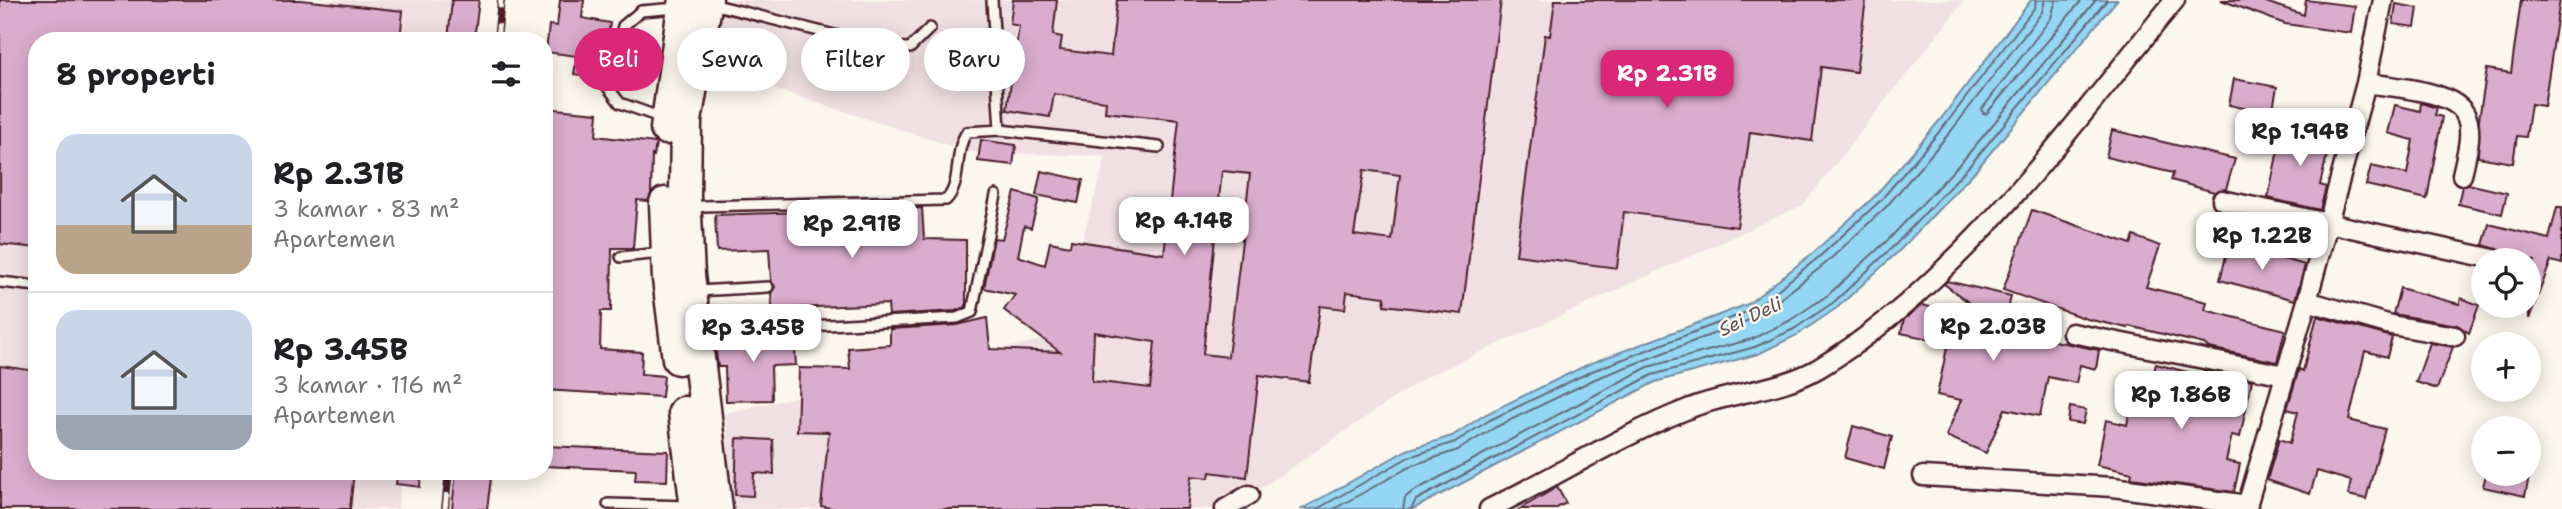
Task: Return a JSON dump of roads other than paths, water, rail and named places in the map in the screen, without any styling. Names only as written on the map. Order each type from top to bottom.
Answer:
[{"type":"highway","points":[[695,3],[676,120],[667,252],[703,508]]},
{"type":"highway","points":[[676,120],[695,332],[703,508]]},
{"type":"street","points":[[1489,509],[1686,409],[1815,370],[1848,351],[1939,274],[2063,137],[2175,0]]},
{"type":"street","points":[[1923,476],[2113,487],[2247,507],[2307,301],[2366,83],[2383,0]]},
{"type":"street","points":[[2366,83],[2435,95],[2457,104],[2467,117],[2468,144],[2462,175]]},
{"type":"street","points":[[2222,201],[2471,254]]},
{"type":"street","points":[[2307,301],[2391,325],[2455,336]]},
{"type":"street","points":[[2072,333],[2285,375]]},
{"type":"street","points":[[1226,509],[1249,495]]},
{"type":"lane","points":[[992,0],[1000,130]]},
{"type":"lane","points":[[676,120],[620,103],[607,86],[623,26],[641,11],[695,3],[882,47],[910,48],[924,34]]},
{"type":"lane","points":[[686,210],[705,206],[946,200],[955,183],[960,142],[967,132],[1000,130],[1159,147]]},
{"type":"lane","points":[[695,332],[957,318],[972,312],[996,195]]},
{"type":"lane","points":[[621,257],[667,252]]},
{"type":"lane","points":[[0,282],[28,285]]},
{"type":"lane","points":[[691,292],[768,287]]},
{"type":"lane","points":[[608,504],[703,508]]},
{"type":"water","name":"Sei Deli","points":[[2031,0],[2117,0],[1977,169],[1901,249],[1838,307],[1797,335],[1758,354],[1655,382],[1413,509],[1302,509],[1407,450],[1452,436],[1486,414],[1589,364],[1748,304],[1814,252],[1875,196],[1940,120]]},
{"type":"railway","points":[[498,32],[501,0]]},
{"type":"railway","points":[[445,509],[448,480]]}]
